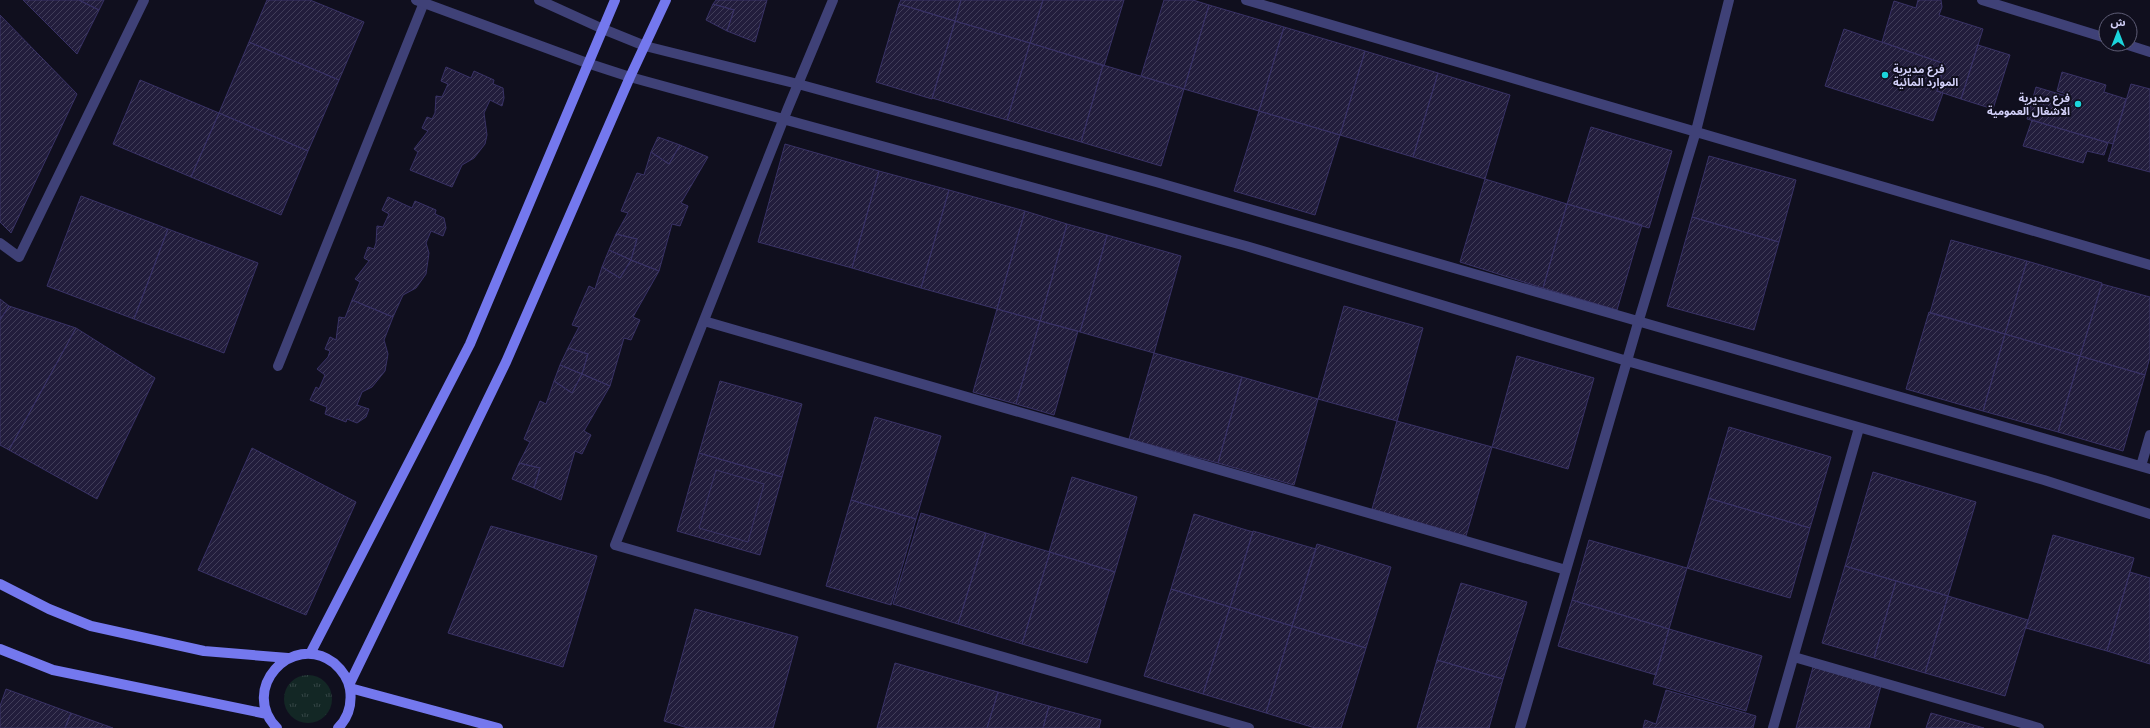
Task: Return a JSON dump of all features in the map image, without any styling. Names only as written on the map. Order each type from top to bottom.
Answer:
[{"type":"main road","points":[[310,654],[470,344],[616,0]]},
{"type":"main road","points":[[341,728],[351,704],[350,686],[506,362],[630,77],[666,0]]},
{"type":"main road","points":[[0,584],[49,610],[91,626],[204,651],[288,658]]},
{"type":"main road","points":[[0,648],[53,670],[267,714]]},
{"type":"main road","points":[[273,727],[264,703],[266,682],[279,664],[288,658],[298,654],[310,654],[320,656],[338,667],[350,686],[498,728]]},
{"type":"street","points":[[0,243],[18,257],[144,0]]},
{"type":"street","points":[[539,0],[645,46],[798,84],[1156,182],[1638,323],[2145,468],[2150,435]]},
{"type":"street","points":[[833,0],[798,84],[615,545],[1248,728]]},
{"type":"street","points":[[1246,0],[2150,265]]},
{"type":"street","points":[[1520,728],[1638,323],[1696,131],[1729,0]]},
{"type":"street","points":[[1982,0],[2098,36]]},
{"type":"street","points":[[278,366],[422,1],[588,63],[630,77],[1246,246],[1627,361],[2044,480],[2150,514]]},
{"type":"street","points":[[2138,48],[2150,52]]},
{"type":"street","points":[[704,322],[1566,570]]},
{"type":"street","points":[[1773,728],[1859,428]]},
{"type":"street","points":[[1794,657],[2039,728]]},
{"type":"green space","points":[[303,675],[313,675],[325,682],[332,694],[332,704],[325,716],[313,723],[303,723],[295,719],[288,712],[284,704],[284,694],[288,686],[295,679]]},
{"type":"building","points":[[23,0],[79,0],[99,10],[77,54]]},
{"type":"building","points":[[79,0],[104,0],[99,10]]},
{"type":"building","points":[[267,0],[310,0],[364,22],[339,80],[249,42]]},
{"type":"building","points":[[716,0],[767,0],[755,42],[727,31],[734,10],[713,4]]},
{"type":"building","points":[[901,0],[961,0],[955,21],[899,4]]},
{"type":"building","points":[[961,0],[1043,0],[1030,43],[955,21]]},
{"type":"building","points":[[1043,0],[1124,0],[1104,66],[1030,43]]},
{"type":"building","points":[[1164,0],[1193,0],[1209,5],[1184,89],[1141,76]]},
{"type":"building","name":"فرع مديرية الموارد المائية","points":[[1918,0],[1941,0],[1942,7],[1939,15],[1983,29],[1961,99],[1937,91],[1945,64],[1882,42],[1894,1],[1916,8]]},
{"type":"building","points":[[713,4],[734,10],[727,31],[706,20]]},
{"type":"building","points":[[899,4],[955,21],[932,99],[876,82]]},
{"type":"building","points":[[1209,5],[1284,27],[1259,111],[1184,89]]},
{"type":"building","points":[[0,15],[77,94],[11,233],[0,222]]},
{"type":"building","points":[[955,21],[1030,43],[1007,120],[932,98]]},
{"type":"building","points":[[1284,27],[1365,51],[1340,135],[1259,111]]},
{"type":"building","name":"فرع مديرية الموارد المائية","points":[[1844,29],[1945,64],[1937,91],[1943,93],[1933,121],[1825,86]]},
{"type":"building","points":[[249,42],[339,80],[308,151],[219,113]]},
{"type":"building","points":[[1030,43],[1103,65],[1081,142],[1007,120]]},
{"type":"building","name":"فرع مديرية الموارد المائية","points":[[1978,45],[2010,55],[1993,109],[1961,99]]},
{"type":"building","points":[[1365,51],[1438,73],[1413,157],[1340,135]]},
{"type":"building","points":[[1103,65],[1184,89],[1161,166],[1081,142]]},
{"type":"building","points":[[446,67],[471,78],[474,71],[494,80],[493,84],[503,88],[504,98],[502,106],[490,100],[484,113],[487,135],[485,144],[474,158],[462,165],[452,187],[410,170],[418,152],[414,149],[428,131],[422,128],[427,117],[432,119],[435,113],[436,96],[442,97],[448,84],[441,81]]},
{"type":"building","name":"فرع مديرية الاشغال العمومية","points":[[2062,72],[2106,85],[2104,92],[2126,99],[2113,144],[2027,119],[2036,87],[2066,96],[2067,94],[2057,91]]},
{"type":"building","points":[[1438,73],[1510,95],[1485,179],[1413,157]]},
{"type":"building","points":[[140,80],[219,113],[191,177],[113,144]]},
{"type":"building","points":[[2131,84],[2150,89],[2150,172],[2108,161]]},
{"type":"building","points":[[1259,111],[1340,135],[1315,215],[1234,191]]},
{"type":"building","points":[[219,113],[308,151],[281,215],[191,177]]},
{"type":"building","points":[[2032,120],[2108,143],[2104,155],[2087,151],[2083,163],[2023,146]]},
{"type":"building","points":[[1591,127],[1672,151],[1649,228],[1567,204]]},
{"type":"building","points":[[658,137],[680,145],[669,164],[651,152]]},
{"type":"building","points":[[785,144],[879,171],[852,268],[758,242]]},
{"type":"building","points":[[680,145],[708,157],[681,203],[688,206],[680,226],[672,224],[659,271],[631,260],[637,239],[616,234],[628,213],[621,211],[637,173],[644,175],[651,152],[669,164]]},
{"type":"building","points":[[1709,156],[1796,180],[1779,242],[1692,217]]},
{"type":"building","points":[[879,171],[949,190],[921,288],[852,268]]},
{"type":"building","points":[[1485,179],[1567,204],[1543,288],[1460,262]]},
{"type":"building","points":[[949,190],[1025,211],[997,309],[921,288]]},
{"type":"building","points":[[81,196],[168,229],[134,319],[47,286]]},
{"type":"building","points":[[388,197],[412,208],[415,201],[436,210],[435,214],[444,218],[446,228],[443,236],[431,231],[426,243],[429,253],[426,274],[416,288],[403,295],[393,317],[352,300],[360,282],[355,279],[369,261],[364,258],[368,247],[374,249],[376,243],[377,226],[383,227],[389,214],[382,210]]},
{"type":"building","points":[[1567,204],[1642,225],[1617,310],[1543,288]]},
{"type":"building","points":[[1025,211],[1067,224],[1040,321],[997,309]]},
{"type":"building","points":[[1692,217],[1779,242],[1754,330],[1667,306]]},
{"type":"building","points":[[1067,224],[1107,235],[1080,332],[1040,321]]},
{"type":"building","points":[[168,229],[258,263],[224,353],[134,319]]},
{"type":"building","points":[[616,234],[637,239],[631,260],[609,250]]},
{"type":"building","points":[[1107,235],[1181,256],[1154,353],[1080,332]]},
{"type":"building","points":[[1951,240],[2027,261],[2005,334],[1930,313]]},
{"type":"building","points":[[609,250],[631,260],[620,278],[602,267]]},
{"type":"building","points":[[631,260],[659,271],[633,317],[640,320],[631,340],[624,338],[610,386],[582,374],[588,354],[568,348],[579,327],[572,325],[589,286],[595,289],[602,267],[620,278]]},
{"type":"building","points":[[2027,261],[2102,283],[2080,356],[2005,334]]},
{"type":"building","points":[[2102,284],[2150,297],[2150,357],[2145,375],[2080,356]]},
{"type":"building","points":[[0,299],[9,306],[0,320]]},
{"type":"building","points":[[352,300],[393,317],[384,340],[388,354],[385,371],[372,387],[362,392],[357,405],[369,409],[366,417],[357,423],[347,419],[346,422],[325,414],[327,407],[310,400],[316,387],[319,389],[325,375],[317,369],[328,357],[330,351],[325,349],[330,337],[336,340],[339,317],[345,318]]},
{"type":"building","points":[[9,306],[76,328],[9,450],[0,445],[0,320]]},
{"type":"building","points":[[1344,306],[1423,328],[1397,421],[1318,399]]},
{"type":"building","points":[[997,309],[1040,321],[1016,404],[973,392]]},
{"type":"building","points":[[1929,312],[2005,334],[1983,411],[1906,389]]},
{"type":"building","points":[[1040,321],[1078,331],[1054,415],[1016,404]]},
{"type":"building","points":[[76,328],[155,378],[97,499],[9,450]]},
{"type":"building","points":[[2005,334],[2080,356],[2058,432],[1983,411]]},
{"type":"building","points":[[568,348],[588,354],[582,374],[560,365]]},
{"type":"building","points":[[1154,353],[1242,377],[1218,463],[1129,439]]},
{"type":"building","points":[[1517,356],[1594,378],[1568,469],[1492,447]]},
{"type":"building","points":[[2080,356],[2145,375],[2123,451],[2058,432]]},
{"type":"building","points":[[560,365],[582,374],[572,393],[554,381]]},
{"type":"building","points":[[582,374],[610,386],[584,431],[591,435],[582,454],[575,451],[561,500],[534,488],[540,468],[519,463],[530,442],[524,439],[540,401],[546,404],[554,381],[572,393]]},
{"type":"building","points":[[1242,377],[1318,399],[1294,485],[1218,463]]},
{"type":"building","points":[[720,381],[802,404],[782,477],[699,453]]},
{"type":"building","points":[[875,417],[941,436],[916,519],[851,500]]},
{"type":"building","points":[[1397,421],[1492,447],[1466,536],[1372,509]]},
{"type":"building","points":[[1729,427],[1831,457],[1810,528],[1708,498]]},
{"type":"building","points":[[252,448],[356,502],[306,615],[198,570]]},
{"type":"building","points":[[699,453],[782,477],[760,555],[677,531]]},
{"type":"building","points":[[519,463],[540,468],[534,488],[512,479]]},
{"type":"building","points":[[716,470],[764,484],[748,542],[699,528]]},
{"type":"building","points":[[1873,472],[1976,502],[1948,596],[1845,566]]},
{"type":"building","points":[[1072,477],[1137,497],[1115,572],[1049,552]]},
{"type":"building","points":[[1708,498],[1810,528],[1790,598],[1687,568]]},
{"type":"building","points":[[851,500],[916,519],[891,605],[826,586]]},
{"type":"building","points":[[921,513],[986,533],[958,624],[893,604]]},
{"type":"building","points":[[1194,514],[1253,532],[1230,607],[1171,589]]},
{"type":"building","points":[[491,526],[597,556],[563,667],[448,633]]},
{"type":"building","points":[[1253,531],[1316,549],[1292,626],[1230,607]]},
{"type":"building","points":[[986,533],[1050,552],[1022,644],[958,624]]},
{"type":"building","points":[[2053,535],[2134,558],[2107,651],[2026,628]]},
{"type":"building","points":[[1589,540],[1687,568],[1669,629],[1572,600]]},
{"type":"building","points":[[1317,544],[1391,567],[1366,648],[1292,626]]},
{"type":"building","points":[[1050,552],[1115,572],[1087,663],[1022,644]]},
{"type":"building","points":[[1845,566],[1896,581],[1874,658],[1822,643]]},
{"type":"building","points":[[2130,572],[2150,578],[2150,664],[2107,651]]},
{"type":"building","points":[[1896,581],[1948,596],[1925,673],[1874,658]]},
{"type":"building","points":[[1461,583],[1527,602],[1503,679],[1437,660]]},
{"type":"building","points":[[1171,589],[1230,607],[1203,694],[1144,676]]},
{"type":"building","points":[[1948,596],[2028,620],[2005,696],[1925,673]]},
{"type":"building","points":[[1572,600],[1669,629],[1656,675],[1558,646]]},
{"type":"building","points":[[1230,607],[1292,626],[1266,713],[1203,694]]},
{"type":"building","points":[[695,609],[798,637],[773,728],[688,728],[664,721]]},
{"type":"building","points":[[1292,626],[1366,648],[1341,728],[1315,728],[1266,713]]},
{"type":"building","points":[[1669,629],[1762,656],[1746,711],[1653,684]]},
{"type":"building","points":[[1437,660],[1503,679],[1489,728],[1417,728]]},
{"type":"building","points":[[895,663],[998,692],[987,728],[877,728]]},
{"type":"building","points":[[1813,667],[1881,686],[1869,728],[1796,728]]},
{"type":"building","points":[[6,689],[71,713],[65,728],[0,728],[0,706]]},
{"type":"building","points":[[1666,690],[1756,716],[1753,728],[1643,728],[1645,720],[1656,724]]},
{"type":"building","points":[[998,692],[1049,706],[1043,728],[987,728]]},
{"type":"building","points":[[1049,706],[1101,720],[1099,728],[1043,728]]},
{"type":"building","points":[[71,713],[113,728],[65,728]]},
{"type":"building","points":[[1931,713],[1984,728],[1926,728]]},
{"type":"place","name":"فرع مديرية الموارد المائية","points":[[1885,75]]},
{"type":"place","name":"فرع مديرية الاشغال العمومية","points":[[2078,104]]}]
